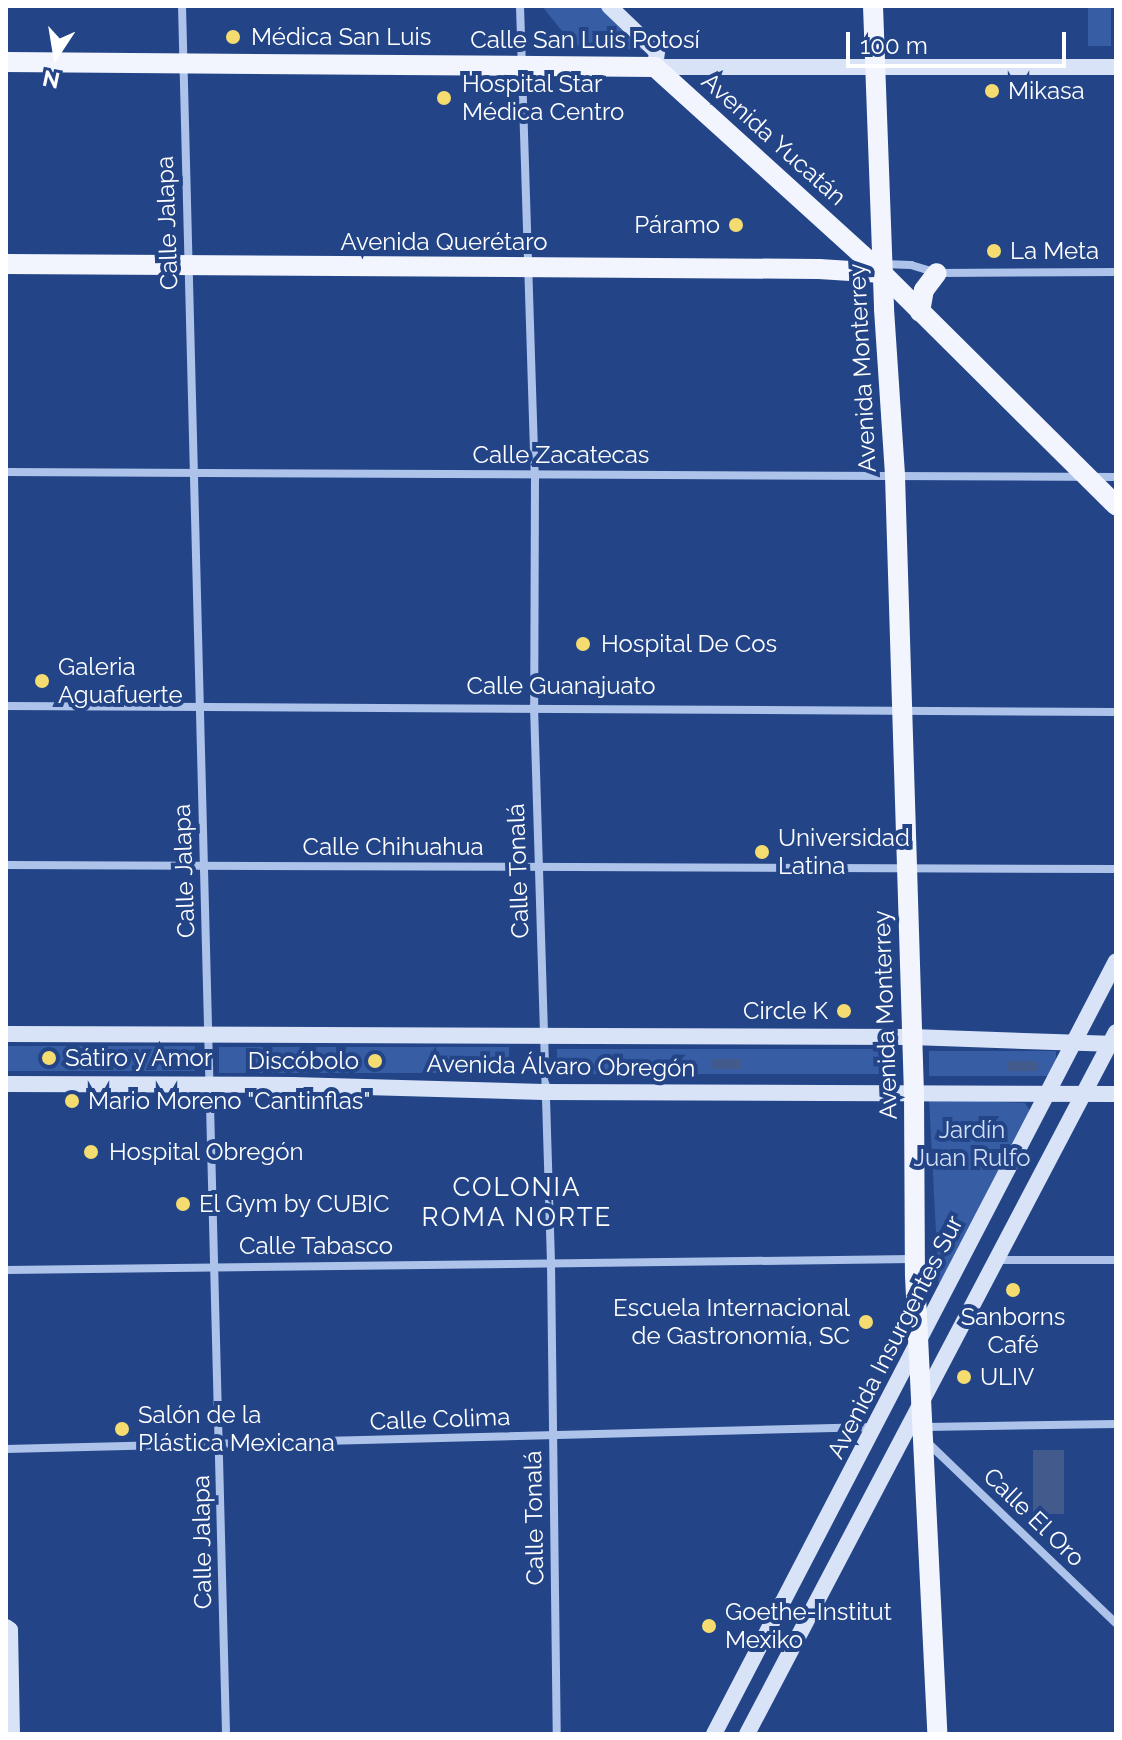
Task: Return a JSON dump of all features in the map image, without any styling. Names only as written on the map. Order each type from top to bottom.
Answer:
[{"type":"main road","name":"Avenida Yucatán","points":[[609,6],[657,52],[655,67],[882,269],[920,312]]},
{"type":"main road","name":"Avenida Monterrey","points":[[873,6],[882,269],[895,476],[914,1093],[914,1259],[937,1734]]},
{"type":"main road","name":"Calle San Luis Potosí","points":[[6,62],[1116,67]]},
{"type":"main road","points":[[841,235],[860,231],[880,212]]},
{"type":"main road","name":"Avenida Querétaro","points":[[6,264],[882,269]]},
{"type":"main road","points":[[937,273],[924,290],[920,312],[1116,505]]},
{"type":"main road","name":"Avenida Insurgentes Sur","points":[[714,1734],[919,1344],[1070,1044],[1116,961]]},
{"type":"main road","name":"Avenida Álvaro Obregón","points":[[6,1034],[912,1037],[1070,1044]]},
{"type":"main road","points":[[1070,1044],[1114,1040]]},
{"type":"main road","points":[[747,1734],[1114,1040]]},
{"type":"main road","name":"Avenida Álvaro Obregón","points":[[6,1084],[544,1092],[1116,1094]]},
{"type":"main road","points":[[6,1627],[10,1630],[12,1734]]},
{"type":"street","name":"Calle Jalapa","points":[[182,6],[226,1734]]},
{"type":"street","name":"Calle Tonalá","points":[[520,6],[535,475],[534,706],[551,1264],[557,1734]]},
{"type":"street","name":"Avenida Querétaro","points":[[882,269],[911,265],[937,273],[1116,272]]},
{"type":"street","name":"Calle Zacatecas","points":[[6,472],[1116,477]]},
{"type":"street","name":"Calle Guanajuato","points":[[6,706],[534,706],[1116,712]]},
{"type":"street","name":"Calle Chihuahua","points":[[6,865],[1116,869]]},
{"type":"street","name":"Calle Tabasco","points":[[6,1270],[914,1259]]},
{"type":"street","points":[[997,1260],[1116,1260]]},
{"type":"street","points":[[924,1434],[1116,1424]]},
{"type":"street","name":"Calle Colima","points":[[6,1449],[875,1427]]},
{"type":"street","name":"Calle El Oro","points":[[924,1434],[1116,1623]]},
{"type":"green space","points":[[542,6],[599,6],[644,50],[573,45]]},
{"type":"green space","points":[[1088,6],[1111,6],[1111,46],[1088,46]]},
{"type":"green space","points":[[6,1046],[195,1046],[195,1071],[6,1071]]},
{"type":"green space","points":[[219,1047],[509,1047],[509,1073],[219,1073]]},
{"type":"green space","points":[[557,1049],[898,1049],[898,1074],[557,1074]]},
{"type":"green space","points":[[929,1051],[1056,1051],[1056,1076],[929,1076]]},
{"type":"green space","name":"Jardín Juan Rulfo","points":[[929,1099],[1025,1103],[1032,1114],[939,1288]]},
{"type":"shaded area","points":[[712,1059],[742,1059],[742,1069],[712,1069]]},
{"type":"shaded area","points":[[1008,1061],[1038,1061],[1038,1071],[1008,1071]]},
{"type":"shaded area","points":[[1033,1450],[1064,1450],[1064,1514],[1033,1514]]},
{"type":"place","name":"Médica San Luis","points":[[233,37]]},
{"type":"place","name":"Mikasa","points":[[992,91]]},
{"type":"place","name":"Hospital Star Médica Centro","points":[[444,98]]},
{"type":"place","name":"Páramo","points":[[736,225]]},
{"type":"place","name":"La Meta","points":[[994,251]]},
{"type":"place","name":"Hospital De Cos","points":[[583,644]]},
{"type":"place","name":"Galeria Aguafuerte","points":[[42,681]]},
{"type":"place","name":"Universidad Latina","points":[[762,852]]},
{"type":"place","name":"Circle K","points":[[844,1011]]},
{"type":"place","name":"Sátiro y Amor","points":[[49,1058]]},
{"type":"place","name":"Discóbolo","points":[[375,1061]]},
{"type":"place","name":"Mario Moreno \"Cantinflas\"","points":[[72,1101]]},
{"type":"place","name":"Hospital Obregón","points":[[91,1152]]},
{"type":"place","name":"El Gym by CUBIC","points":[[183,1204]]},
{"type":"place","name":"Sanborns Café","points":[[1013,1290]]},
{"type":"place","name":"Escuela Internacional de Gastronomía, SC","points":[[866,1322]]},
{"type":"place","name":"ULIV","points":[[964,1377]]},
{"type":"place","name":"Salón de la Plástica Mexicana","points":[[122,1429]]},
{"type":"place","name":"Goethe-Institut Mexiko","points":[[709,1626]]},
{"type":"district","name":"COLONIA ROMA NORTE","points":[[517,1203]]}]
